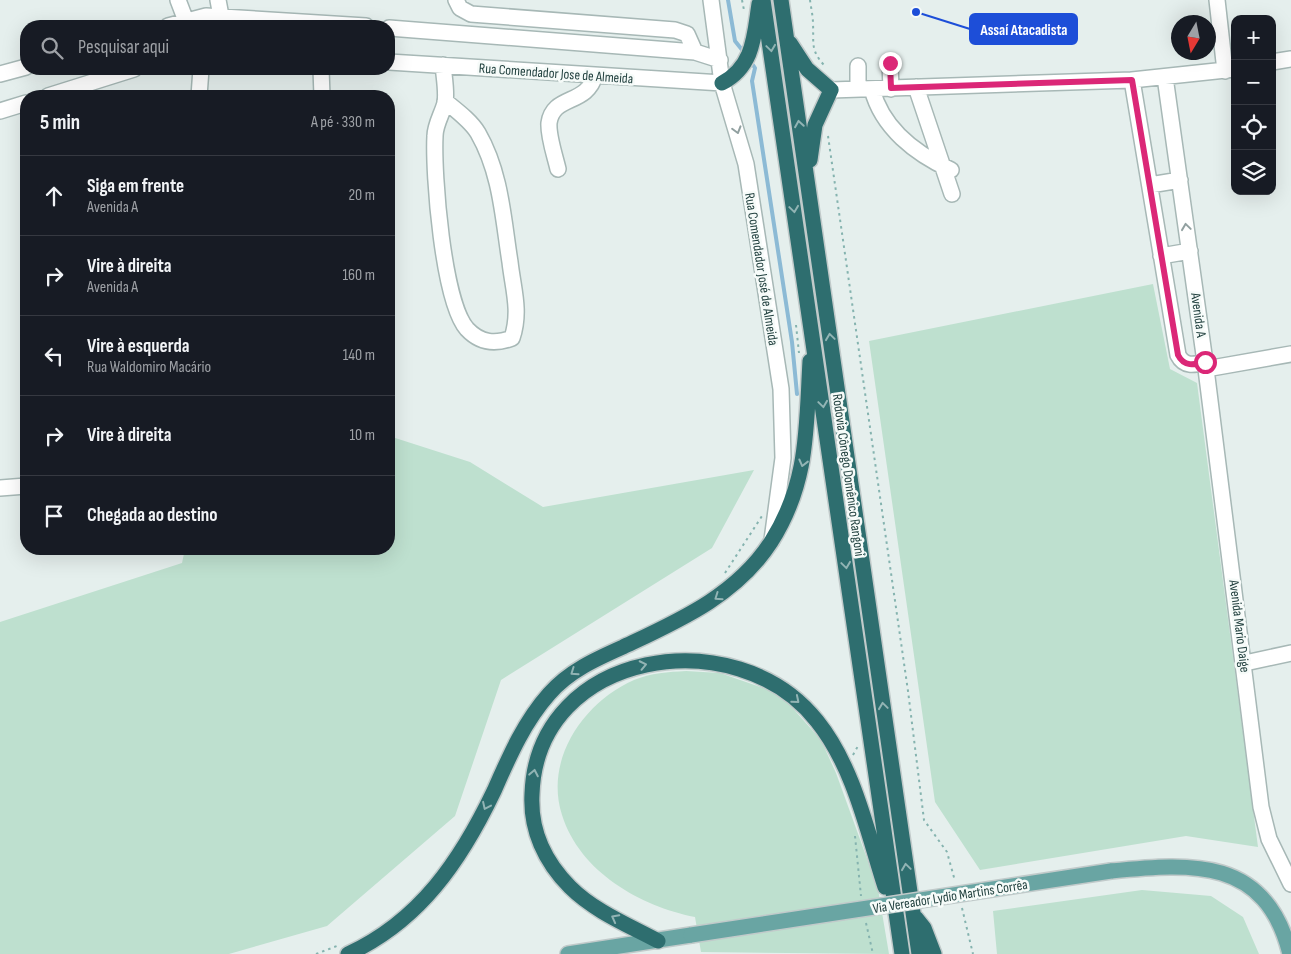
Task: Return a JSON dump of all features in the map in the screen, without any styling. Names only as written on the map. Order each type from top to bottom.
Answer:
[{"type":"highway","points":[[722,83],[738,73],[747,60],[762,0]]},
{"type":"highway","name":"Rodovia Cônego Domênico Rangoni","points":[[762,0],[812,327],[902,954]]},
{"type":"highway","name":"Rodovia Cônego Domênico Rangoni","points":[[781,0],[919,954]]},
{"type":"highway","points":[[786,38],[807,68],[831,90],[815,125],[808,183]]},
{"type":"highway","points":[[348,954],[382,935],[405,917],[444,877],[481,817],[527,723],[550,692],[590,662],[678,620],[717,598],[748,570],[771,541],[796,488],[805,456],[812,327]]},
{"type":"highway","points":[[658,941],[599,910],[571,888],[549,861],[536,834],[532,820],[532,785],[540,750],[553,725],[582,694],[608,677],[645,664],[679,660],[717,663],[772,682],[796,699],[816,719],[832,740],[845,770],[867,830],[898,932]]},
{"type":"highway","points":[[913,915],[924,928],[934,954]]},
{"type":"main road","name":"Via Vereador Lydio Martins Corrêa","points":[[568,954],[1112,871],[1174,866],[1210,869],[1236,878],[1259,896],[1272,911],[1290,954]]},
{"type":"street","points":[[178,0],[186,20]]},
{"type":"street","points":[[218,0],[220,16]]},
{"type":"street","points":[[456,0],[460,8],[471,14],[675,30],[687,34],[695,52]]},
{"type":"street","name":"Rua Comendador José de Almeida","points":[[711,0],[722,83],[746,164],[781,389],[783,458],[771,541]]},
{"type":"street","points":[[831,90],[1132,80],[1230,70],[1216,0]]},
{"type":"street","points":[[190,20],[206,16],[278,20]]},
{"type":"street","points":[[395,28],[695,52],[720,60]]},
{"type":"street","points":[[1276,62],[1291,60]]},
{"type":"street","name":"Rua Comendador Jose de Almeida","points":[[395,62],[722,83]]},
{"type":"street","points":[[890,63],[891,88]]},
{"type":"street","points":[[443,65],[445,101],[435,133],[436,194],[451,295],[467,329],[482,339],[498,343],[512,338],[516,325],[518,306],[501,194],[491,156],[477,130],[445,101]]},
{"type":"street","points":[[858,66],[865,89],[881,116],[894,130],[933,161],[948,168]]},
{"type":"street","points":[[0,74],[20,69]]},
{"type":"street","points":[[67,90],[115,75]]},
{"type":"street","points":[[199,90],[201,75]]},
{"type":"street","points":[[321,75],[322,90]]},
{"type":"street","points":[[558,169],[549,124],[553,110],[562,103],[586,92],[592,86],[595,75]]},
{"type":"street","name":"Avenida A","points":[[1132,80],[1178,355],[1181,361],[1187,365],[1206,366],[1165,77]]},
{"type":"street","points":[[916,87],[918,100],[948,168],[952,194]]},
{"type":"street","points":[[0,111],[20,105]]},
{"type":"street","points":[[1150,185],[1180,180]]},
{"type":"street","points":[[1161,256],[1190,251]]},
{"type":"street","points":[[1206,366],[1291,354]]},
{"type":"street","name":"Avenida Mario Daige","points":[[1206,366],[1266,829],[1274,852],[1291,884]]},
{"type":"street","points":[[0,488],[20,486]]},
{"type":"street","points":[[1245,663],[1291,653]]},
{"type":"path","points":[[742,0],[745,19]]},
{"type":"path","points":[[810,0],[813,24],[812,41],[816,54],[827,68]]},
{"type":"path","points":[[828,133],[907,681],[924,820],[947,852],[957,889]]},
{"type":"path","points":[[796,324],[800,362]]},
{"type":"path","points":[[845,770],[858,743]]},
{"type":"path","points":[[855,831],[854,849],[862,900]]},
{"type":"path","points":[[962,908],[973,954]]},
{"type":"path","points":[[864,916],[873,954]]},
{"type":"green space","points":[[1153,284],[1170,369],[1197,383],[1258,847],[1186,836],[980,870],[935,802],[869,341]]},
{"type":"green space","points":[[395,438],[470,462],[543,507],[754,470],[712,548],[501,680],[455,816],[327,926],[229,954],[0,954],[0,622],[182,563],[184,555],[395,555]]},
{"type":"green space","points":[[666,672],[720,673],[769,690],[789,704],[821,740],[836,773],[878,889],[889,954],[701,952],[695,917],[674,912],[633,895],[597,869],[583,853],[571,835],[562,815],[558,794],[559,773],[564,753],[572,735],[599,702],[616,690],[634,680],[647,676]]},
{"type":"green space","points":[[1142,890],[1211,896],[1243,917],[1259,954],[997,954],[993,911]]},
{"type":"waterway","points":[[728,0],[735,41],[743,51]]},
{"type":"waterway","points":[[753,65],[755,68],[752,81],[792,342],[797,394]]},
{"type":"place","name":"Assaí Atacadista","points":[[916,12]]},
{"type":"route","points":[[890,63],[891,88],[1132,80],[1178,355],[1181,361],[1187,365],[1205,362]]}]
